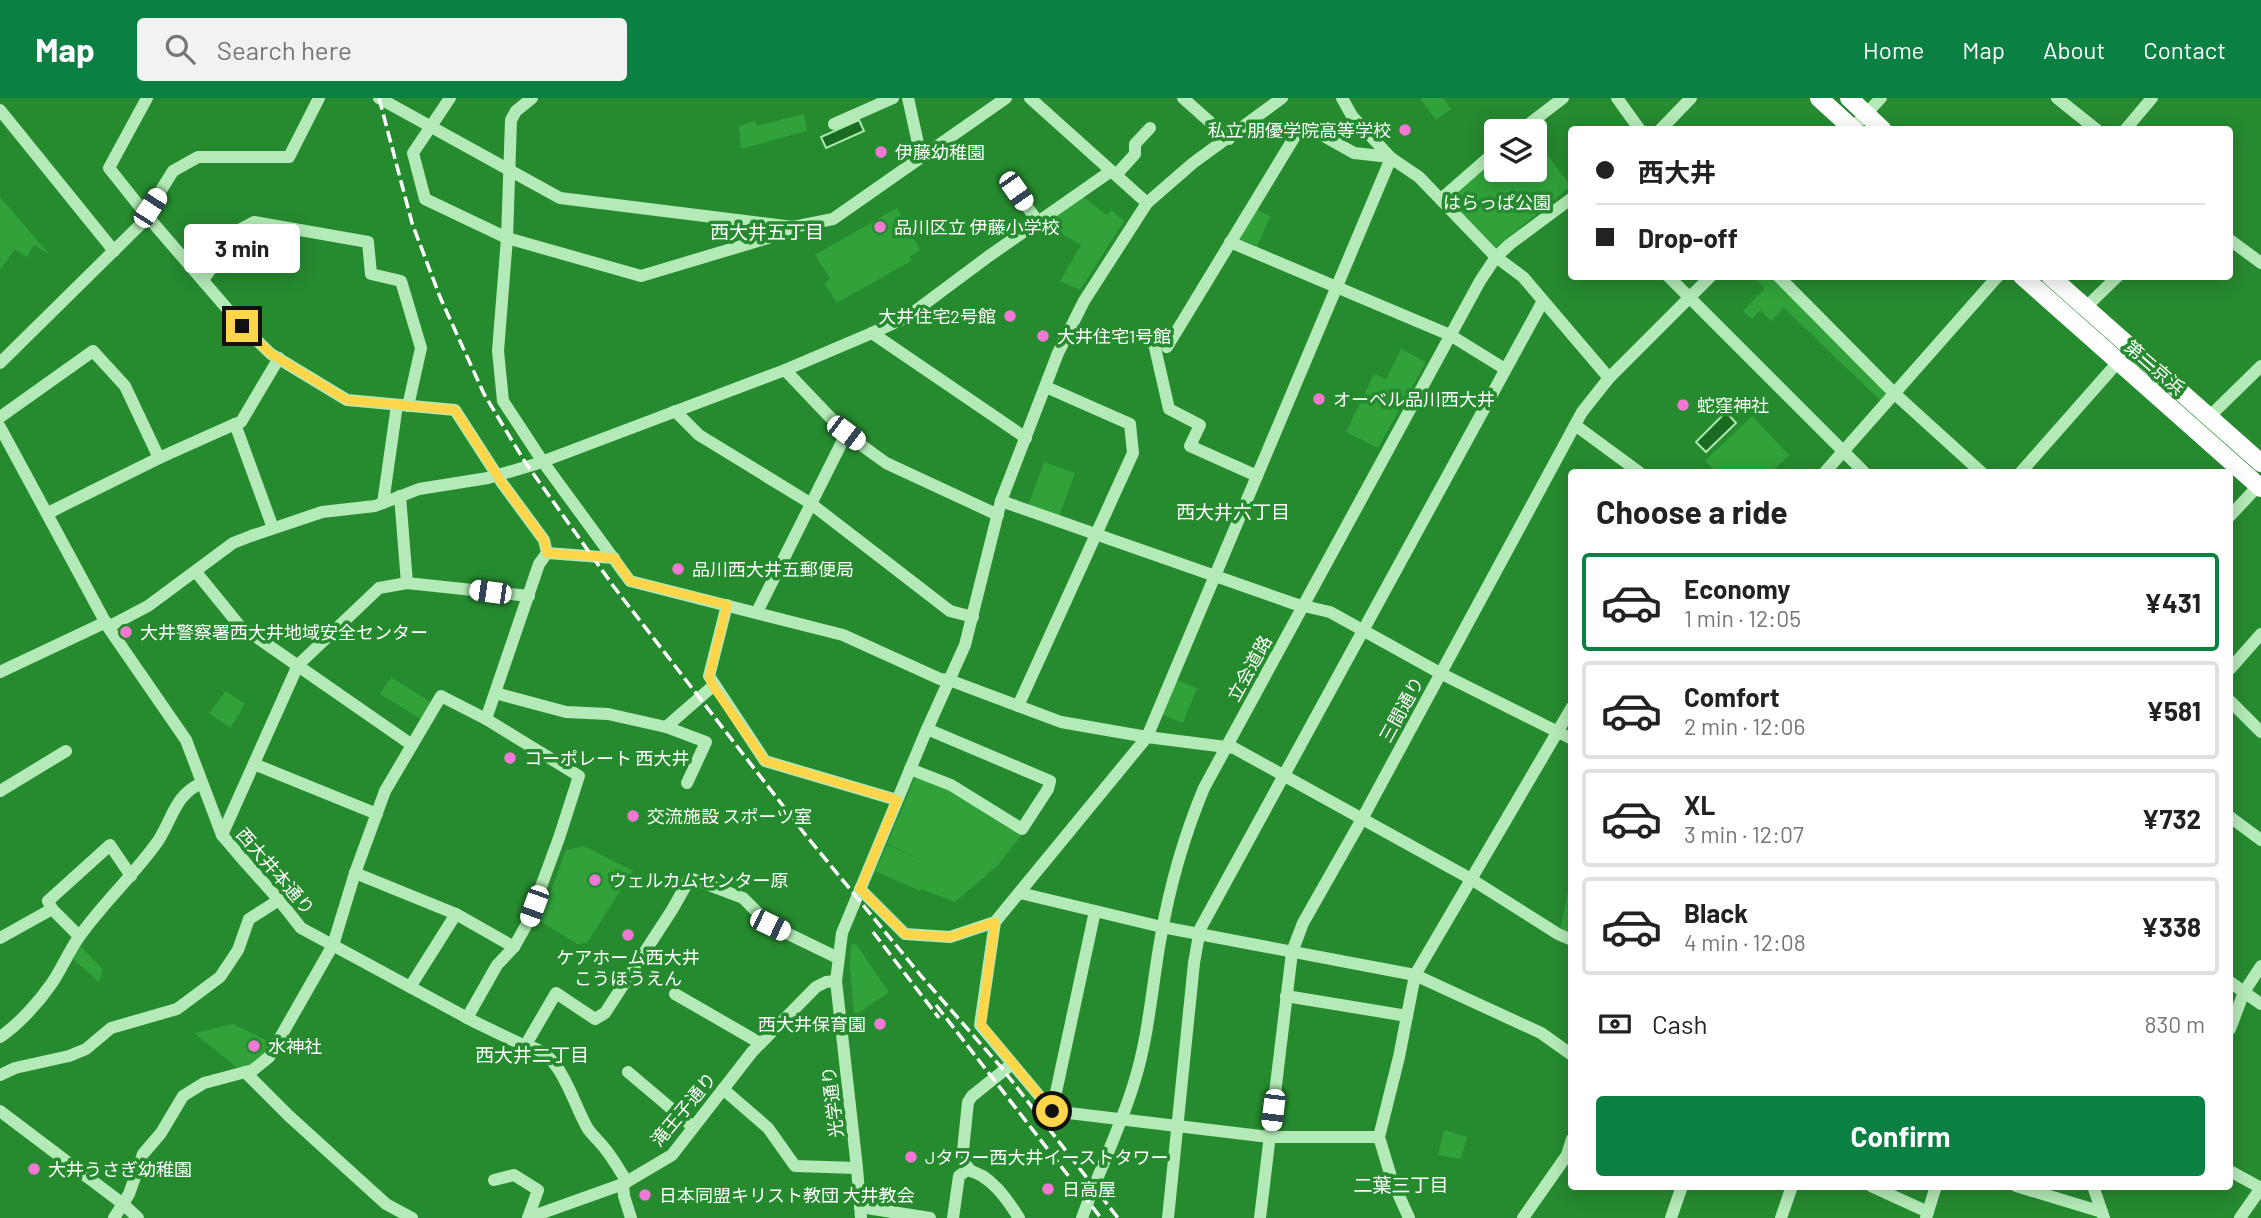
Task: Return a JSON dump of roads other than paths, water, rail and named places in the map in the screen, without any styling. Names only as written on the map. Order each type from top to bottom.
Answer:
[{"type":"highway","points":[[1819,98],[1849,126]]},
{"type":"highway","points":[[1849,98],[1879,126]]},
{"type":"highway","name":"第二京浜","points":[[2026,280],[2260,487]]},
{"type":"highway","name":"第二京浜","points":[[2054,280],[2261,463]]},
{"type":"street","points":[[147,98],[109,168],[148,218],[242,326],[271,354],[347,400],[455,410],[544,540],[547,553],[539,564],[486,719]]},
{"type":"street","points":[[0,363],[148,218],[150,208],[173,171],[198,157],[289,157],[319,98]]},
{"type":"street","points":[[379,98],[561,198],[793,227]]},
{"type":"street","points":[[450,98],[413,153],[425,199],[507,238],[641,276],[768,238],[793,227],[833,219],[1006,98]]},
{"type":"street","points":[[532,98],[516,111],[511,120],[507,238],[498,351],[503,401],[540,463],[630,581],[843,635],[940,679],[1061,722],[1234,748],[1471,879],[1568,938]]},
{"type":"street","points":[[834,124],[893,98]]},
{"type":"street","points":[[908,98],[921,157]]},
{"type":"street","points":[[1030,98],[1147,203]]},
{"type":"street","points":[[1183,98],[1229,139]]},
{"type":"street","name":"光学通り","points":[[860,1213],[836,981],[842,933],[965,645],[1001,501],[1058,353],[1084,301],[1147,203],[1193,163],[1229,139],[1266,103],[1282,98]]},
{"type":"street","points":[[1342,98],[1352,116],[1391,157],[1419,177],[1496,257],[1519,273],[1609,378]]},
{"type":"street","points":[[1534,119],[1563,98]]},
{"type":"street","points":[[1617,98],[1637,126]]},
{"type":"street","points":[[1664,126],[1690,98]]},
{"type":"street","points":[[1855,126],[1881,98]]},
{"type":"street","points":[[2057,98],[2092,126]]},
{"type":"street","points":[[2128,126],[2152,98]]},
{"type":"street","points":[[0,110],[114,251]]},
{"type":"street","points":[[1167,347],[1300,128],[1306,126],[1354,153],[1391,157]]},
{"type":"street","points":[[0,672],[148,606],[233,543],[322,512],[375,506],[419,489],[501,474],[540,463],[785,370],[907,317],[1038,222],[1113,173],[1135,154],[1135,144],[1150,128]]},
{"type":"street","points":[[860,889],[905,934],[950,937],[995,922],[1147,737],[1391,157]]},
{"type":"street","points":[[1441,199],[1484,161]]},
{"type":"street","points":[[1016,191],[1038,222]]},
{"type":"street","name":"立会道路","points":[[1082,1218],[1134,1083],[1173,877],[1187,828],[1204,788],[1450,335],[1496,257],[1522,233],[1568,201]]},
{"type":"street","points":[[203,280],[239,230],[254,222],[368,242],[371,274],[401,281],[421,348],[402,405],[383,503]]},
{"type":"street","points":[[1230,242],[1450,335],[1505,369]]},
{"type":"street","points":[[2233,242],[2261,263]]},
{"type":"street","points":[[1672,280],[1861,469]]},
{"type":"street","name":"三間通り","points":[[1260,1218],[1292,952],[1303,923],[1575,425],[1609,378],[1707,280]]},
{"type":"street","points":[[1782,280],[1895,394],[1978,469]]},
{"type":"street","points":[[1828,469],[1995,280]]},
{"type":"street","points":[[2085,308],[2114,280]]},
{"type":"street","points":[[1168,1218],[1198,934],[1543,301]]},
{"type":"street","points":[[872,333],[1026,438]]},
{"type":"street","points":[[1153,339],[1169,409],[1200,425],[1190,446],[1257,476]]},
{"type":"street","points":[[0,417],[93,351],[125,386],[159,458]]},
{"type":"street","points":[[48,513],[159,458],[241,422],[279,358]]},
{"type":"street","points":[[2024,469],[2118,362]]},
{"type":"street","points":[[2209,417],[2261,366]]},
{"type":"street","points":[[785,370],[846,433],[886,463],[998,515]]},
{"type":"street","points":[[1018,706],[1133,453],[1130,424],[1046,387]]},
{"type":"street","points":[[675,411],[699,435],[810,503],[950,611],[973,617]]},
{"type":"street","points":[[236,424],[273,528]]},
{"type":"street","points":[[1575,425],[1635,469]]},
{"type":"street","name":"西大井本通り","points":[[0,427],[107,625],[186,740],[222,835],[301,928],[467,1018],[525,1046],[532,1046],[554,1063],[573,1095],[588,1129],[606,1149],[625,1183],[624,1196],[631,1218]]},
{"type":"street","points":[[757,612],[846,433]]},
{"type":"street","points":[[2233,513],[2260,487]]},
{"type":"street","points":[[400,496],[407,583]]},
{"type":"street","points":[[1001,501],[1214,577],[1303,607],[1330,612],[1440,673],[1568,737]]},
{"type":"street","points":[[547,553],[610,558]]},
{"type":"street","points":[[196,572],[239,625],[412,745]]},
{"type":"street","points":[[222,835],[298,665],[379,588],[407,583],[529,596]]},
{"type":"street","points":[[666,727],[708,689],[727,605]]},
{"type":"street","points":[[2233,666],[2261,634]]},
{"type":"street","points":[[708,689],[765,761],[897,800]]},
{"type":"street","points":[[495,693],[566,712],[608,714],[666,727],[706,742],[687,783]]},
{"type":"street","points":[[114,1218],[124,1204],[143,1153],[161,1133],[183,1096],[204,1083],[253,1070],[269,1057],[333,945],[355,873],[385,791],[441,696],[486,719],[579,776],[528,922],[514,947],[497,965],[467,1018]]},
{"type":"street","points":[[2233,704],[2261,732]]},
{"type":"street","points":[[1409,1218],[1392,1180],[1379,1137],[1399,1057],[1415,975],[1568,713]]},
{"type":"street","points":[[910,769],[951,785],[1023,829],[1048,789],[1050,781],[927,729]]},
{"type":"street","points":[[0,791],[66,751]]},
{"type":"street","points":[[254,764],[377,814]]},
{"type":"street","points":[[0,1037],[28,1012],[52,984],[79,936],[160,838],[173,809],[186,793],[202,783]]},
{"type":"street","points":[[2233,819],[2261,840]]},
{"type":"street","points":[[79,936],[52,909],[48,901],[110,845],[131,876]]},
{"type":"street","points":[[355,873],[456,914],[514,947]]},
{"type":"street","points":[[525,1046],[556,993],[595,1018],[605,1013],[690,878],[743,898],[770,925],[838,958]]},
{"type":"street","points":[[1020,893],[1162,927],[1415,975],[1541,1033],[1568,1052]]},
{"type":"street","points":[[0,1075],[15,1068],[69,1056],[86,1049],[111,1028],[177,1009],[220,977],[238,950],[249,919],[279,900]]},
{"type":"street","points":[[0,938],[52,909]]},
{"type":"street","points":[[1052,1111],[1095,911]]},
{"type":"street","points":[[410,987],[456,914]]},
{"type":"street","points":[[995,922],[981,1025],[1052,1111],[1269,1137],[1379,1137]]},
{"type":"street","points":[[2233,1021],[2244,992],[2261,966]]},
{"type":"street","name":"滝王子通り","points":[[528,1218],[625,1183],[672,1155],[760,1043],[816,987],[825,982],[836,981]]},
{"type":"street","points":[[2233,984],[2261,1004]]},
{"type":"street","points":[[675,994],[760,1043]]},
{"type":"street","points":[[1286,996],[1406,1016]]},
{"type":"street","points":[[1012,1064],[970,1099],[962,1160],[971,1170],[992,1183],[1019,1218]]},
{"type":"street","points":[[245,1072],[386,1204],[412,1218]]},
{"type":"street","points":[[628,1072],[693,1127]]},
{"type":"street","points":[[723,1088],[768,1128],[794,1166],[857,1168]]},
{"type":"street","points":[[0,1111],[124,1204],[138,1218]]},
{"type":"street","points":[[1523,1218],[1568,1151]]},
{"type":"street","points":[[953,1218],[959,1176],[964,1170],[971,1170]]},
{"type":"street","points":[[2233,1173],[2261,1188],[2240,1218]]},
{"type":"street","points":[[494,1180],[514,1175],[538,1190],[528,1218]]},
{"type":"street","points":[[1671,1218],[1681,1190]]},
{"type":"street","points":[[1781,1218],[1791,1190]]},
{"type":"street","points":[[1879,1190],[1927,1215],[1935,1190]]},
{"type":"street","points":[[2029,1190],[2103,1215]]},
{"type":"street","points":[[2094,1190],[2103,1215]]},
{"type":"street","points":[[860,1213],[929,1218]]},
{"type":"railway","points":[[379,98],[412,223],[440,297],[484,394],[525,462],[614,587],[804,833],[922,977],[1001,1067],[1118,1218]]},
{"type":"railway","points":[[873,932],[939,1018]]},
{"type":"railway","points":[[936,1005],[1101,1218]]},
{"type":"place","name":"私立 朋優学院高等学校","points":[[1405,130]]},
{"type":"place","name":"伊藤幼稚園","points":[[881,152]]},
{"type":"place","name":"品川区立 伊藤小学校","points":[[880,227]]},
{"type":"place","name":"大井住宅2号館","points":[[1010,316]]},
{"type":"place","name":"大井住宅1号館","points":[[1043,336]]},
{"type":"place","name":"オーベル品川西大井","points":[[1319,399]]},
{"type":"place","name":"蛇窪神社","points":[[1683,405]]},
{"type":"place","name":"品川西大井五郵便局","points":[[678,569]]},
{"type":"place","name":"大井警察署西大井地域安全センター","points":[[126,632]]},
{"type":"place","name":"コーポレート 西大井","points":[[510,758]]},
{"type":"place","name":"交流施設 スポーツ室","points":[[633,816]]},
{"type":"place","name":"ウェルカムセンター原","points":[[595,880]]},
{"type":"place","name":"ケアホーム西大井 こうほうえん","points":[[628,935]]},
{"type":"place","name":"西大井保育園","points":[[880,1024]]},
{"type":"place","name":"水神社","points":[[254,1046]]},
{"type":"place","name":"Jタワー西大井イーストタワー","points":[[911,1157]]},
{"type":"place","name":"大井うさぎ幼稚園","points":[[34,1169]]},
{"type":"place","name":"日高屋","points":[[1048,1189]]},
{"type":"place","name":"日本同盟キリスト教団 大井教会","points":[[645,1195]]},
{"type":"district","name":"西大井五丁目","points":[[767,231]]},
{"type":"district","name":"西大井六丁目","points":[[1233,511]]},
{"type":"district","name":"西大井二丁目","points":[[532,1054]]},
{"type":"district","name":"二葉三丁目","points":[[1401,1184]]},
{"type":"park label","name":"はらっぱ公園","points":[[1497,202]]}]
